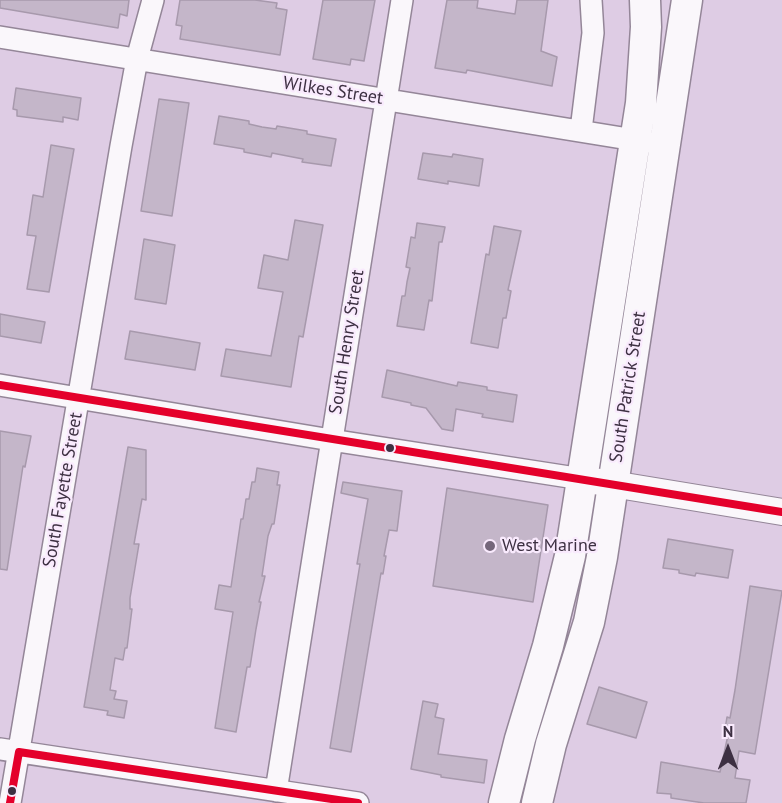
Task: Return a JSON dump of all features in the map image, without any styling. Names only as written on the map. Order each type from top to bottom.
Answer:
[{"type":"highway","name":"South Patrick Street","points":[[504,803],[520,739],[548,646],[570,556],[641,103],[646,38],[645,0]]},
{"type":"highway","name":"South Patrick Street","points":[[537,803],[550,746],[589,622],[602,557],[687,0]]},
{"type":"main road","points":[[582,479],[782,512]]},
{"type":"street","name":"South Fayette Street","points":[[10,803],[9,750],[79,397],[137,59],[153,0]]},
{"type":"street","name":"South Henry Street","points":[[276,791],[402,0]]},
{"type":"street","points":[[581,130],[593,33],[591,0]]},
{"type":"street","name":"Wilkes Street","points":[[0,37],[665,145]]},
{"type":"street","points":[[0,385],[582,479]]},
{"type":"street","points":[[9,750],[358,803]]},
{"type":"building","points":[[0,0],[129,0],[127,16],[120,14],[118,28],[0,8]]},
{"type":"building","points":[[180,0],[255,0],[277,3],[276,8],[287,10],[280,55],[180,39],[182,26],[176,25]]},
{"type":"building","points":[[323,0],[375,0],[364,61],[351,59],[350,65],[313,59]]},
{"type":"building","points":[[447,0],[478,0],[477,8],[515,14],[517,0],[548,0],[541,51],[557,57],[552,86],[467,70],[466,73],[435,68]]},
{"type":"building","points":[[16,88],[81,98],[78,120],[63,117],[63,122],[17,116],[17,110],[13,109]]},
{"type":"building","points":[[159,99],[189,103],[172,216],[141,211]]},
{"type":"building","points":[[219,116],[249,121],[249,124],[262,127],[276,129],[277,126],[336,139],[331,166],[302,162],[303,159],[272,153],[271,157],[244,152],[244,149],[214,144]]},
{"type":"building","points":[[51,145],[74,149],[49,292],[27,289],[36,236],[27,235],[33,195],[43,197]]},
{"type":"building","points":[[423,153],[452,157],[453,154],[483,159],[479,186],[418,179]]},
{"type":"building","points":[[295,220],[323,225],[303,337],[299,336],[291,387],[221,376],[226,349],[271,356],[283,292],[258,288],[264,255],[288,260]]},
{"type":"building","points":[[417,223],[445,227],[442,242],[439,242],[432,301],[429,300],[424,330],[397,326],[410,268],[406,267],[411,237],[415,238]]},
{"type":"building","points":[[494,226],[521,231],[508,290],[511,291],[506,318],[503,318],[498,348],[471,343],[486,254],[489,255]]},
{"type":"building","points":[[144,239],[175,245],[166,304],[135,299]]},
{"type":"building","points":[[0,314],[45,322],[41,343],[0,336]]},
{"type":"building","points":[[130,331],[200,343],[195,370],[125,359]]},
{"type":"building","points":[[387,370],[457,386],[458,382],[517,395],[513,422],[482,417],[483,414],[456,409],[453,431],[442,429],[426,408],[382,397]]},
{"type":"building","points":[[0,431],[31,436],[25,467],[23,466],[7,570],[0,569]]},
{"type":"building","points":[[128,447],[146,450],[146,500],[142,499],[134,544],[139,544],[130,598],[130,609],[132,609],[127,648],[125,648],[123,660],[115,658],[110,690],[116,691],[114,699],[127,701],[124,718],[107,715],[108,711],[84,707]]},
{"type":"building","points":[[257,468],[279,472],[277,485],[280,485],[274,524],[268,536],[262,576],[265,576],[259,602],[261,602],[236,732],[215,728],[233,612],[215,609],[219,585],[231,587],[241,519],[243,519],[246,499],[249,499],[252,482],[255,482]]},
{"type":"building","points":[[343,482],[402,491],[397,531],[389,530],[351,752],[330,748],[360,564],[357,564],[368,499],[341,493]]},
{"type":"building","name":"West Marine","points":[[447,488],[548,505],[533,602],[433,586]]},
{"type":"building","points":[[668,539],[733,550],[728,578],[696,573],[695,576],[679,573],[679,570],[663,568]]},
{"type":"building","points":[[750,586],[782,591],[755,754],[739,751],[735,778],[750,780],[746,803],[704,803],[671,798],[671,794],[657,793],[661,762],[720,772],[728,735],[724,735],[735,690]]},
{"type":"building","points":[[599,687],[647,702],[636,738],[587,724]]},
{"type":"building","points":[[423,701],[438,704],[435,717],[444,719],[438,754],[487,760],[484,783],[441,777],[441,775],[411,769]]},
{"type":"transit line","points":[[0,385],[782,512]]},
{"type":"transit line","points":[[10,803],[19,752],[358,803]]},
{"type":"place","name":"West Marine","points":[[490,546]]}]
